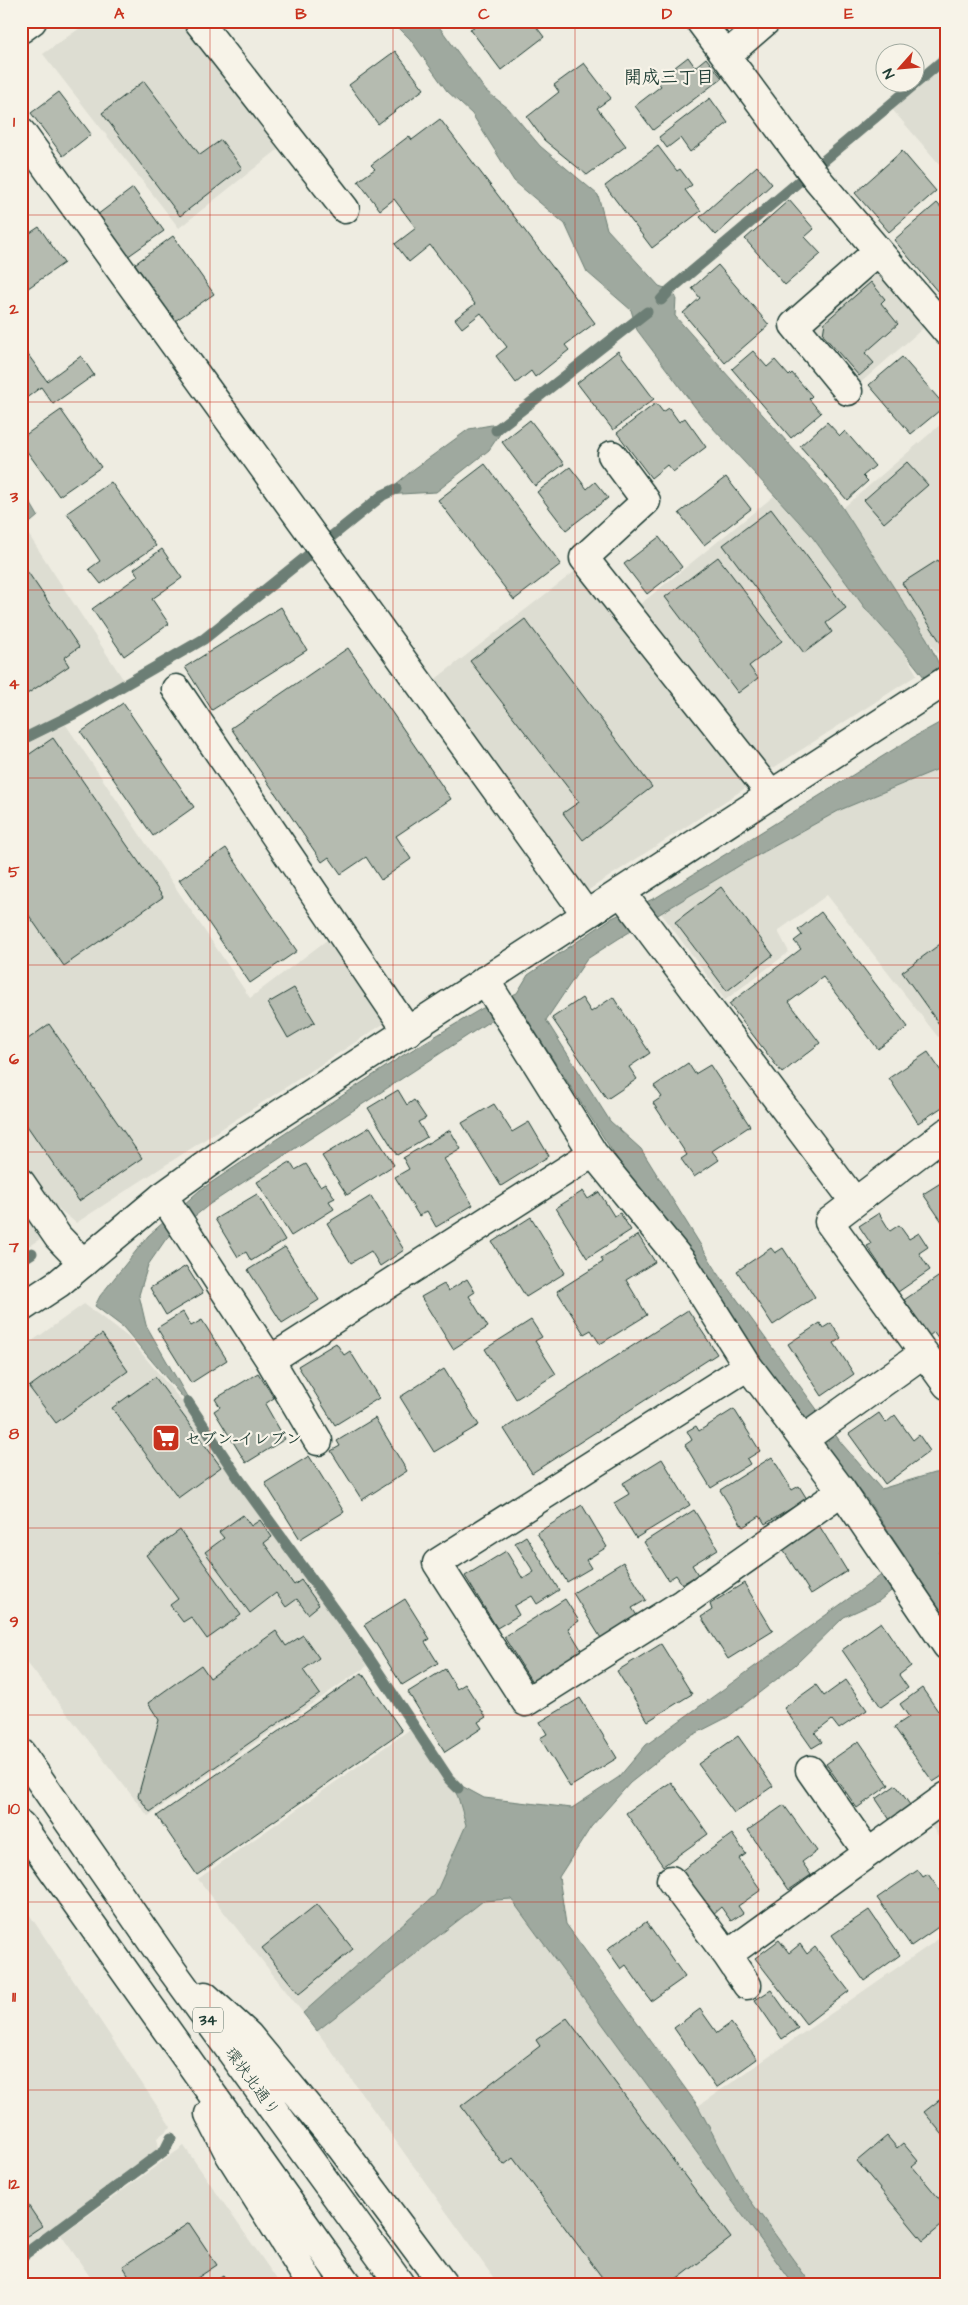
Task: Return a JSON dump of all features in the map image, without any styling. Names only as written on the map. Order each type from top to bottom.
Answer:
[{"type":"main road","points":[[21,29],[32,21]]},
{"type":"main road","points":[[198,21],[346,209]]},
{"type":"main road","points":[[700,21],[818,180],[947,332]]},
{"type":"main road","points":[[727,55],[766,21]]},
{"type":"main road","points":[[21,132],[586,914]]},
{"type":"main road","points":[[848,391],[794,325],[878,251]]},
{"type":"main road","points":[[612,455],[646,501],[584,558],[771,794]]},
{"type":"main road","points":[[21,1308],[59,1283],[83,1263],[173,1211],[243,1138],[408,1032],[491,988],[586,914],[624,896],[771,794],[938,685]]},
{"type":"main road","points":[[176,689],[408,1032]]},
{"type":"main road","points":[[624,896],[855,1202]]},
{"type":"main road","points":[[491,988],[593,1153],[683,1263],[748,1366],[842,1491],[947,1646]]},
{"type":"main road","points":[[947,1132],[829,1222],[947,1385]]},
{"type":"main road","points":[[270,1360],[593,1153]]},
{"type":"main road","points":[[21,1183],[58,1237],[83,1263]]},
{"type":"main road","points":[[173,1211],[270,1360],[318,1440]]},
{"type":"main road","points":[[804,1440],[924,1354]]},
{"type":"main road","points":[[748,1366],[437,1563],[526,1702],[683,1603],[842,1491]]},
{"type":"main road","name":"環状北通り","points":[[21,1753],[166,1962],[400,2284]]},
{"type":"main road","points":[[810,1770],[868,1853]]},
{"type":"main road","points":[[728,1955],[947,1796]]},
{"type":"main road","name":"34","points":[[21,1825],[347,2284]]},
{"type":"main road","points":[[671,1880],[728,1955],[747,1985]]},
{"type":"main road","points":[[166,1962],[248,2035],[340,2146],[443,2284]]},
{"type":"main road","points":[[171,2038],[230,2155],[311,2284]]},
{"type":"shaded area","points":[[90,21],[180,21],[280,148],[179,228],[43,54]]},
{"type":"shaded area","points":[[392,21],[435,21],[486,91],[508,108],[540,146],[598,195],[607,229],[659,286],[670,290],[676,297],[675,316],[835,496],[927,639],[947,681],[947,706],[905,653],[865,608],[810,534],[701,415],[637,330],[631,310],[587,272],[565,224],[514,181],[472,114],[447,91],[410,39]]},
{"type":"shaded area","points":[[947,62],[947,173],[891,108],[910,92],[926,92],[926,79]]},
{"type":"shaded area","points":[[880,264],[929,323],[859,384],[809,325]]},
{"type":"shaded area","points":[[947,419],[947,656],[942,659],[927,639],[843,508]]},
{"type":"shaded area","points":[[508,422],[489,450],[436,492],[383,495],[414,469],[469,429]]},
{"type":"shaded area","points":[[21,487],[38,516],[25,527],[21,523]]},
{"type":"shaded area","points":[[774,496],[810,534],[865,608],[905,653],[917,675],[767,772],[633,610]]},
{"type":"shaded area","points":[[21,523],[125,682],[21,735]]},
{"type":"shaded area","points":[[578,569],[753,783],[587,891],[433,681]]},
{"type":"shaded area","points":[[947,709],[947,771],[936,770],[840,810],[742,864],[618,939],[587,959],[546,1020],[610,1121],[641,1149],[718,1273],[842,1444],[881,1489],[934,1473],[947,1472],[947,1542],[939,1553],[947,1565],[947,1618],[915,1576],[908,1577],[879,1601],[844,1617],[795,1665],[728,1717],[687,1738],[630,1783],[591,1827],[559,1877],[566,1924],[698,2106],[742,2189],[811,2284],[793,2284],[511,1899],[483,1901],[317,2031],[303,2013],[435,1895],[466,1825],[458,1797],[449,1779],[484,1798],[572,1808],[619,1777],[646,1745],[880,1576],[902,1564],[906,1558],[867,1499],[785,1398],[627,1174],[527,1019],[524,1010],[496,1017],[210,1204],[166,1239],[148,1265],[139,1295],[146,1325],[197,1414],[123,1327],[95,1306],[100,1296],[148,1236],[200,1190],[402,1056],[481,1009],[517,993],[528,975],[612,918],[657,897],[912,738],[941,722]]},
{"type":"shaded area","points":[[66,725],[250,998],[331,937],[388,1021],[76,1223],[48,1200],[21,1158],[21,746]]},
{"type":"shaded area","points":[[936,770],[947,771],[947,1032],[938,1037],[827,895],[778,931],[789,952],[725,1000],[661,913],[742,864],[840,810]]},
{"type":"shaded area","points":[[21,1210],[40,1239],[21,1251]]},
{"type":"shaded area","points":[[84,1304],[128,1337],[184,1404],[367,1666],[148,1816],[21,1655],[21,1349]]},
{"type":"shaded area","points":[[412,1728],[458,1797],[466,1825],[435,1895],[303,2013],[198,1879]]},
{"type":"shaded area","points":[[947,1806],[947,1848],[927,1820]]},
{"type":"shaded area","points":[[511,1899],[793,2284],[498,2284],[317,2031],[483,1900]]},
{"type":"shaded area","points":[[21,1902],[171,2127],[157,2138],[159,2148],[21,2251]]},
{"type":"shaded area","points":[[947,1933],[947,2268],[924,2284],[811,2284],[742,2189],[698,2106]]},
{"type":"shaded area","points":[[184,2146],[280,2284],[95,2284],[61,2235]]},
{"type":"building","points":[[470,21],[532,21],[544,37],[501,70],[470,29],[474,27]]},
{"type":"building","points":[[395,51],[424,89],[378,124],[349,85]]},
{"type":"building","points":[[688,57],[695,67],[706,58],[722,78],[653,130],[635,106],[661,86],[657,81]]},
{"type":"building","points":[[584,63],[611,98],[597,108],[626,146],[587,175],[544,140],[527,117],[559,92],[554,85]]},
{"type":"building","points":[[144,81],[200,155],[221,140],[242,168],[180,216],[102,113]]},
{"type":"building","points":[[59,92],[91,134],[63,156],[31,113]]},
{"type":"building","points":[[710,98],[728,123],[690,152],[680,138],[667,148],[659,137]]},
{"type":"building","points":[[440,119],[595,323],[565,345],[569,350],[535,377],[531,371],[516,383],[496,356],[507,347],[481,313],[462,328],[455,319],[475,304],[430,245],[409,262],[395,244],[416,228],[394,199],[380,210],[358,181],[375,169],[371,165],[409,136],[412,140]]},
{"type":"building","points":[[658,146],[677,171],[680,169],[692,185],[685,190],[701,211],[652,248],[605,186]]},
{"type":"building","points":[[902,151],[936,191],[889,232],[855,193]]},
{"type":"building","points":[[757,166],[772,184],[716,235],[700,217]]},
{"type":"building","points":[[133,188],[164,231],[127,257],[97,215]]},
{"type":"building","points":[[789,200],[814,229],[805,237],[821,254],[785,285],[745,239]]},
{"type":"building","points":[[937,203],[947,214],[947,294],[943,298],[894,240]]},
{"type":"building","points":[[39,227],[64,263],[21,293],[21,239]]},
{"type":"building","points":[[173,236],[214,294],[175,321],[135,264]]},
{"type":"building","points":[[718,265],[769,325],[725,363],[683,313],[700,298],[692,288]]},
{"type":"building","points":[[871,282],[885,299],[881,303],[898,324],[865,353],[874,363],[859,376],[823,335],[825,322]]},
{"type":"building","points":[[21,345],[47,381],[81,356],[94,375],[53,404],[41,387],[21,402]]},
{"type":"building","points":[[618,351],[654,399],[613,430],[577,383]]},
{"type":"building","points":[[753,351],[767,367],[775,360],[789,376],[792,373],[812,396],[809,399],[821,413],[791,438],[732,369]]},
{"type":"building","points":[[902,357],[945,406],[911,434],[869,385]]},
{"type":"building","points":[[656,403],[663,412],[669,408],[679,422],[685,418],[706,447],[673,472],[667,465],[651,478],[617,433]]},
{"type":"building","points":[[61,410],[101,467],[59,496],[21,443],[21,438]]},
{"type":"building","points":[[530,420],[564,464],[535,486],[502,442]]},
{"type":"building","points":[[827,422],[840,436],[845,431],[875,466],[863,476],[868,481],[847,500],[800,446]]},
{"type":"building","points":[[907,462],[928,485],[884,523],[864,500]]},
{"type":"building","points":[[485,464],[561,564],[514,600],[438,500]]},
{"type":"building","points":[[570,467],[587,489],[595,482],[608,498],[566,530],[537,492]]},
{"type":"building","points":[[726,477],[751,509],[704,545],[679,513]]},
{"type":"building","points":[[111,482],[156,546],[101,584],[89,569],[100,561],[67,513]]},
{"type":"building","points":[[771,509],[846,608],[826,623],[832,632],[804,653],[723,545]]},
{"type":"building","points":[[659,537],[682,567],[647,594],[624,564]]},
{"type":"building","points":[[162,549],[182,578],[152,599],[169,624],[124,656],[92,609],[138,576],[134,569]]},
{"type":"building","points":[[718,557],[782,641],[749,666],[758,678],[738,693],[665,597]]},
{"type":"building","points":[[938,560],[947,574],[947,644],[943,646],[902,583]]},
{"type":"building","points":[[21,562],[79,647],[64,658],[69,666],[21,698]]},
{"type":"building","points":[[281,607],[307,650],[212,710],[185,667]]},
{"type":"building","points":[[525,619],[652,787],[583,840],[563,813],[579,802],[470,661]]},
{"type":"building","points":[[348,648],[451,799],[396,836],[411,859],[381,880],[366,857],[341,874],[329,857],[322,862],[231,728]]},
{"type":"building","points":[[123,703],[194,807],[153,836],[81,732]]},
{"type":"building","points":[[53,738],[163,897],[64,966],[21,904],[21,760]]},
{"type":"building","points":[[226,848],[297,951],[250,983],[179,880]]},
{"type":"building","points":[[721,887],[773,955],[727,991],[675,922]]},
{"type":"building","points":[[821,912],[908,1027],[878,1049],[823,977],[789,1002],[820,1043],[782,1073],[729,1004],[801,949],[794,941],[802,935],[798,930]]},
{"type":"building","points":[[947,939],[947,1018],[939,1024],[902,972]]},
{"type":"building","points":[[294,988],[315,1022],[288,1038],[268,1003]]},
{"type":"building","points":[[613,997],[650,1053],[629,1067],[637,1079],[607,1099],[552,1018],[582,998],[591,1012]]},
{"type":"building","points":[[49,1024],[142,1158],[79,1201],[21,1117],[21,1044]]},
{"type":"building","points":[[928,1052],[947,1080],[947,1104],[918,1123],[889,1078]]},
{"type":"building","points":[[688,1063],[695,1074],[710,1065],[750,1126],[712,1151],[719,1160],[694,1177],[681,1159],[687,1155],[653,1103],[662,1097],[654,1086]]},
{"type":"building","points":[[398,1090],[407,1105],[414,1100],[426,1118],[418,1122],[427,1137],[397,1155],[368,1108]]},
{"type":"building","points":[[494,1104],[512,1132],[529,1122],[549,1156],[501,1186],[462,1123]]},
{"type":"building","points":[[370,1127],[394,1165],[347,1195],[322,1156]]},
{"type":"building","points":[[450,1130],[461,1149],[444,1159],[473,1205],[436,1227],[427,1211],[419,1216],[395,1177],[409,1169],[403,1158]]},
{"type":"building","points":[[290,1162],[295,1170],[306,1164],[320,1186],[325,1183],[335,1198],[329,1201],[334,1209],[291,1236],[257,1182]]},
{"type":"building","points":[[947,1179],[947,1229],[923,1194]]},
{"type":"building","points":[[583,1191],[588,1199],[599,1192],[614,1216],[620,1213],[631,1230],[587,1258],[556,1208]]},
{"type":"building","points":[[257,1194],[285,1240],[251,1261],[246,1252],[238,1257],[215,1219]]},
{"type":"building","points":[[371,1196],[404,1250],[380,1266],[371,1251],[351,1263],[327,1223]]},
{"type":"building","points":[[879,1213],[890,1231],[899,1225],[909,1239],[919,1233],[928,1247],[919,1253],[930,1270],[898,1292],[867,1246],[871,1244],[859,1226]]},
{"type":"building","points":[[531,1217],[565,1273],[526,1297],[492,1242]]},
{"type":"building","points":[[638,1235],[655,1262],[626,1280],[647,1315],[600,1344],[591,1330],[584,1334],[557,1291],[603,1262],[601,1258]]},
{"type":"building","points":[[285,1247],[319,1300],[282,1323],[248,1270]]},
{"type":"building","points":[[771,1248],[775,1253],[783,1248],[815,1297],[773,1325],[737,1271]]},
{"type":"building","points":[[186,1266],[203,1293],[166,1315],[150,1288]]},
{"type":"building","points":[[947,1271],[947,1333],[939,1339],[934,1332],[929,1336],[904,1300]]},
{"type":"building","points":[[467,1279],[475,1292],[469,1296],[488,1327],[453,1349],[421,1297],[444,1284],[448,1291]]},
{"type":"building","points":[[688,1310],[717,1354],[532,1473],[504,1429]]},
{"type":"building","points":[[183,1312],[191,1326],[202,1320],[227,1360],[191,1383],[157,1328]]},
{"type":"building","points":[[531,1320],[542,1337],[535,1341],[556,1374],[516,1399],[485,1349]]},
{"type":"building","points":[[820,1323],[823,1328],[831,1323],[841,1338],[834,1343],[854,1374],[822,1396],[788,1344]]},
{"type":"building","points":[[102,1334],[128,1371],[56,1423],[29,1387]]},
{"type":"building","points":[[336,1343],[344,1355],[350,1351],[379,1398],[335,1425],[298,1366]]},
{"type":"building","points":[[444,1369],[479,1425],[434,1452],[400,1397]]},
{"type":"building","points":[[258,1373],[274,1398],[265,1404],[285,1439],[246,1463],[214,1411],[220,1407],[215,1399]]},
{"type":"building","name":"セブン-イレブン","points":[[155,1377],[221,1467],[178,1498],[112,1408]]},
{"type":"building","points":[[734,1409],[760,1451],[747,1459],[750,1464],[711,1488],[685,1445],[692,1440],[687,1431],[696,1426],[699,1431]]},
{"type":"building","points":[[879,1413],[886,1423],[895,1415],[913,1440],[919,1435],[930,1451],[885,1484],[849,1434]]},
{"type":"building","points":[[375,1418],[407,1471],[362,1500],[331,1451],[340,1446],[337,1441]]},
{"type":"building","points":[[309,1456],[344,1512],[300,1539],[265,1483]]},
{"type":"building","points":[[772,1457],[792,1490],[799,1486],[807,1499],[765,1524],[760,1516],[743,1527],[720,1490]]},
{"type":"building","points":[[662,1459],[690,1505],[636,1538],[614,1503],[629,1494],[623,1483]]},
{"type":"building","points":[[582,1505],[607,1547],[586,1560],[591,1568],[567,1582],[537,1533]]},
{"type":"building","points":[[694,1510],[718,1549],[692,1565],[698,1575],[682,1584],[676,1575],[668,1580],[644,1542]]},
{"type":"building","points":[[243,1515],[251,1526],[260,1520],[272,1537],[264,1543],[294,1585],[301,1580],[319,1605],[308,1614],[297,1599],[286,1607],[276,1593],[250,1613],[205,1552],[224,1538],[219,1532]]},
{"type":"building","points":[[817,1522],[847,1571],[811,1594],[780,1545]]},
{"type":"building","points":[[180,1530],[241,1615],[207,1639],[191,1617],[183,1622],[170,1605],[178,1599],[146,1555]]},
{"type":"building","points":[[526,1536],[559,1590],[537,1604],[532,1596],[514,1606],[519,1615],[497,1628],[465,1576],[506,1551],[523,1579],[534,1572],[515,1543]]},
{"type":"building","points":[[623,1562],[646,1600],[632,1608],[638,1617],[604,1643],[573,1593]]},
{"type":"building","points":[[744,1583],[773,1631],[728,1659],[701,1617],[712,1610],[710,1604]]},
{"type":"building","points":[[405,1599],[430,1639],[425,1642],[438,1663],[402,1685],[364,1625]]},
{"type":"building","points":[[565,1599],[579,1621],[568,1628],[582,1651],[532,1682],[504,1637]]},
{"type":"building","points":[[881,1622],[911,1666],[899,1675],[908,1688],[881,1707],[842,1650]]},
{"type":"building","points":[[276,1631],[286,1646],[303,1635],[319,1658],[303,1670],[320,1694],[150,1812],[138,1796],[159,1720],[148,1703],[201,1665],[210,1678]]},
{"type":"building","points":[[661,1644],[692,1694],[648,1721],[617,1671]]},
{"type":"building","points":[[445,1669],[457,1689],[465,1684],[486,1717],[478,1722],[482,1728],[445,1752],[408,1692]]},
{"type":"building","points":[[362,1673],[402,1731],[197,1875],[157,1816]]},
{"type":"building","points":[[846,1680],[867,1710],[839,1729],[832,1720],[815,1733],[822,1742],[812,1748],[784,1708],[816,1685],[824,1696]]},
{"type":"building","points":[[922,1688],[938,1711],[947,1705],[947,1773],[933,1782],[894,1727],[909,1717],[900,1704]]},
{"type":"building","points":[[580,1698],[617,1758],[570,1787],[540,1738],[547,1734],[540,1722]]},
{"type":"building","points":[[738,1736],[773,1786],[734,1813],[698,1764]]},
{"type":"building","points":[[859,1741],[889,1785],[857,1808],[826,1764]]},
{"type":"building","points":[[671,1782],[708,1834],[663,1866],[626,1813]]},
{"type":"building","points":[[896,1785],[910,1805],[890,1820],[876,1799]]},
{"type":"building","points":[[784,1805],[817,1851],[802,1862],[811,1875],[789,1890],[748,1830]]},
{"type":"building","points":[[732,1834],[746,1854],[739,1859],[761,1890],[738,1906],[743,1913],[731,1921],[721,1907],[712,1915],[681,1871]]},
{"type":"building","points":[[918,1870],[923,1877],[928,1874],[945,1898],[940,1901],[947,1911],[947,1921],[911,1946],[877,1898]]},
{"type":"building","points":[[317,1904],[353,1949],[299,1994],[262,1948]]},
{"type":"building","points":[[869,1910],[900,1955],[864,1981],[832,1935]]},
{"type":"building","points":[[646,1922],[685,1977],[651,2001],[626,1965],[621,1969],[607,1949]]},
{"type":"building","points":[[779,1940],[789,1953],[800,1944],[807,1954],[815,1947],[849,1991],[806,2024],[755,1958]]},
{"type":"building","points":[[771,1990],[798,2028],[782,2039],[755,2000]]},
{"type":"building","points":[[700,2009],[717,2033],[731,2023],[757,2059],[716,2088],[674,2028]]},
{"type":"building","points":[[567,2018],[731,2238],[671,2284],[607,2284],[513,2158],[504,2165],[461,2106],[540,2046],[536,2040]]},
{"type":"building","points":[[947,2094],[947,2140],[924,2112]]},
{"type":"building","points":[[887,2136],[897,2148],[903,2143],[918,2161],[912,2166],[947,2208],[947,2221],[923,2241],[857,2161]]},
{"type":"building","points":[[21,2197],[42,2226],[21,2240]]},
{"type":"building","points":[[189,2223],[217,2265],[188,2284],[134,2284],[123,2266]]},
{"type":"building","points":[[223,2275],[229,2284],[209,2284]]},
{"type":"waterway","points":[[661,300],[670,290],[947,57]]},
{"type":"waterway","points":[[496,430],[647,312]]},
{"type":"waterway","points":[[21,740],[74,714],[204,639],[383,495],[396,489]]},
{"type":"waterway","points":[[21,1260],[32,1253]]},
{"type":"waterway","points":[[188,1402],[239,1479],[367,1655],[449,1779],[458,1788]]},
{"type":"waterway","points":[[21,2257],[165,2150],[171,2138]]},
{"type":"place","name":"セブン-イレブン","points":[[166,1438]]},
{"type":"district","name":"開成三丁目","points":[[669,77]]}]
